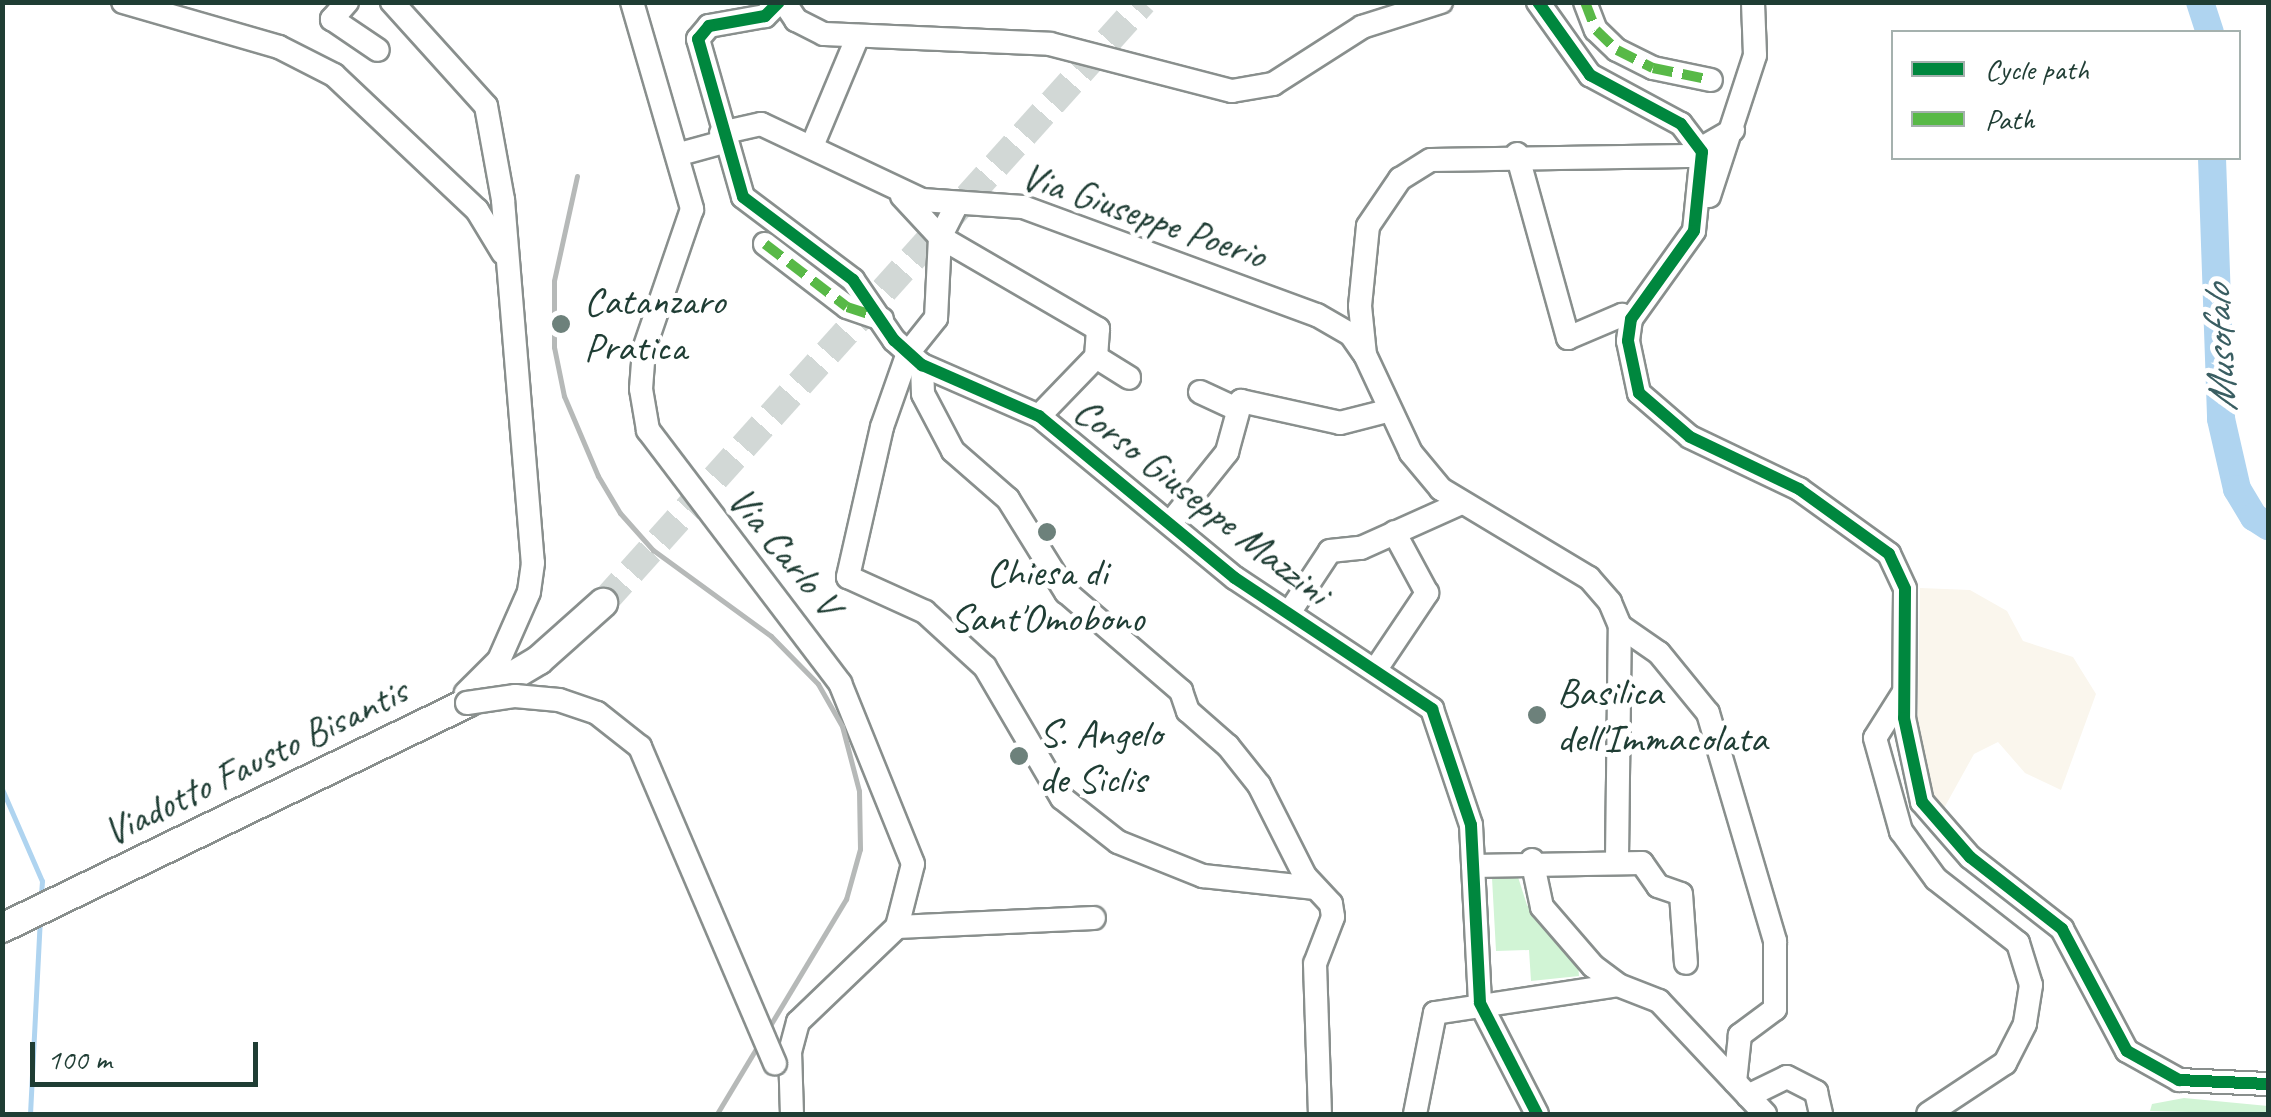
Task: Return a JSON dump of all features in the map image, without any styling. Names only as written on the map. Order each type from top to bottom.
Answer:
[{"type":"main road","name":"Viadotto Fausto Bisantis","points":[[2,928],[467,704],[539,660],[602,604]]},
{"type":"street","points":[[122,2],[279,47],[334,74],[468,195],[509,266]]},
{"type":"street","points":[[347,2],[332,18],[378,50]]},
{"type":"street","points":[[392,2],[486,106],[503,200],[534,540],[530,592],[499,660],[423,724]]},
{"type":"street","name":"Via Carlo V","points":[[632,2],[680,154],[692,208],[644,348],[640,389],[648,430],[854,708],[911,852],[913,876],[897,927],[798,1022],[790,1051],[792,1113]]},
{"type":"street","points":[[1320,1114],[1316,964],[1333,917],[1259,785],[1228,746],[1188,710],[1182,691],[1066,592],[1008,499],[953,451],[924,394],[915,359],[853,280],[743,197],[698,39],[715,23],[765,16],[782,2],[812,30],[858,36],[1050,44],[1246,91],[1288,77],[1362,27],[1441,2]]},
{"type":"street","points":[[1538,2],[1590,75],[1682,124],[1702,152],[1699,219]]},
{"type":"street","points":[[1585,2],[1596,30],[1617,50],[1652,68],[1711,80]]},
{"type":"street","points":[[1753,2],[1756,42],[1736,118],[1699,219],[1684,250],[1631,318],[1634,378],[1650,405],[1690,437],[1831,508],[1889,554],[1906,602],[1904,692],[1908,754],[1922,802],[1970,857],[2062,929],[2127,1051],[2179,1080],[2268,1084]]},
{"type":"street","points":[[812,146],[858,36]]},
{"type":"street","points":[[1617,859],[1620,626],[1610,602],[1589,578],[1461,503],[1425,474],[1387,411],[1366,355],[1360,306],[1368,226],[1378,205],[1419,164],[1516,154],[1702,152],[1736,118]]},
{"type":"street","name":"Via Giuseppe Poerio","points":[[680,154],[761,124],[812,146],[814,154],[894,188],[956,206],[1024,207],[1200,270],[1336,324],[1366,355]]},
{"type":"street","points":[[1516,154],[1568,338],[1622,315],[1631,318]]},
{"type":"street","points":[[468,195],[495,158]]},
{"type":"street","points":[[894,188],[940,237],[1095,326],[1102,340],[1096,357],[1039,416]]},
{"type":"street","points":[[468,195],[503,200]]},
{"type":"street","points":[[956,206],[940,237],[936,318],[881,430],[848,578],[924,612],[995,679],[1062,798],[1118,842],[1202,876],[1315,888]]},
{"type":"street","points":[[764,244],[846,306],[882,318]]},
{"type":"street","points":[[1096,357],[1129,378]]},
{"type":"street","name":"Corso Giuseppe Mazzini","points":[[915,359],[1039,416],[1289,613],[1425,701],[1437,717],[1468,804],[1480,1003],[1536,1114]]},
{"type":"street","points":[[1200,392],[1237,410]]},
{"type":"street","points":[[1171,522],[1227,452],[1237,410],[1248,399],[1340,424],[1387,411]]},
{"type":"street","points":[[1289,613],[1330,551],[1361,548],[1461,503]]},
{"type":"street","points":[[1376,669],[1427,593],[1394,532]]},
{"type":"street","points":[[1620,626],[1659,653],[1708,713],[1775,941],[1775,1009],[1740,1035],[1741,1089]]},
{"type":"street","points":[[1904,692],[1875,738],[1901,831],[1936,880],[2018,943],[2031,985],[2025,1024],[2006,1064],[1928,1114]]},
{"type":"street","points":[[467,704],[515,696],[559,700],[616,724],[640,747],[775,1063],[792,1113]]},
{"type":"street","points":[[1532,860],[1549,916],[1618,986],[1660,1001],[1765,1114]]},
{"type":"street","points":[[1474,866],[1532,860],[1642,862],[1658,886],[1682,896],[1686,963]]},
{"type":"street","points":[[897,927],[1094,918]]},
{"type":"street","points":[[1415,1114],[1431,1018],[1480,1003],[1618,986]]},
{"type":"street","points":[[1741,1089],[1787,1077],[1816,1092],[1821,1114]]},
{"type":"shaded area","points":[[1920,588],[1970,590],[2007,611],[2023,641],[2073,657],[2096,694],[2061,790],[2025,773],[1998,742],[1974,754],[1943,810],[1937,802],[1917,758]]},
{"type":"green space","points":[[1518,877],[1527,905],[1578,964],[1579,976],[1531,981],[1529,950],[1496,951],[1492,878]]},
{"type":"green space","points":[[2184,1098],[2268,1106],[2268,1114],[2150,1111],[2152,1104]]},
{"type":"waterway","name":"Musofalo","points":[[2200,2],[2209,30]]},
{"type":"waterway","name":"Musofalo","points":[[2212,160],[2221,419],[2237,489],[2254,517],[2268,526]]},
{"type":"waterway","points":[[2,789],[42,881],[41,897]]},
{"type":"waterway","points":[[30,1114],[40,918]]},
{"type":"tunnel","points":[[603,603],[1143,2]]},
{"type":"railway","points":[[577,176],[554,281],[554,347],[564,396],[598,476],[620,513],[653,550],[771,636],[818,684],[842,726],[859,791],[860,849],[846,899],[717,1114]]},
{"type":"marked path","points":[[1585,2],[1596,30],[1617,50],[1653,68],[1711,80]]},
{"type":"marked path","points":[[765,244],[847,307],[881,318]]},
{"type":"cycle path","points":[[779,2],[765,16],[709,26],[698,39],[743,197],[853,280],[894,340],[922,365],[1039,416],[1235,578],[1432,709],[1471,825],[1480,1003],[1537,1114]]},
{"type":"cycle path","points":[[1538,2],[1590,75],[1681,124],[1702,152],[1694,231],[1631,319],[1628,341],[1639,393],[1690,437],[1799,489],[1889,554],[1905,589],[1904,718],[1922,802],[1970,857],[2062,929],[2127,1051],[2179,1080],[2268,1084]]},
{"type":"place","name":"Catanzaro Pratica","points":[[561,324]]},
{"type":"place","name":"Chiesa di Sant'Omobono","points":[[1047,532]]},
{"type":"place","name":"Basilica dell'Immacolata","points":[[1537,715]]},
{"type":"place","name":"S. Angelo de Siclis","points":[[1019,756]]}]
